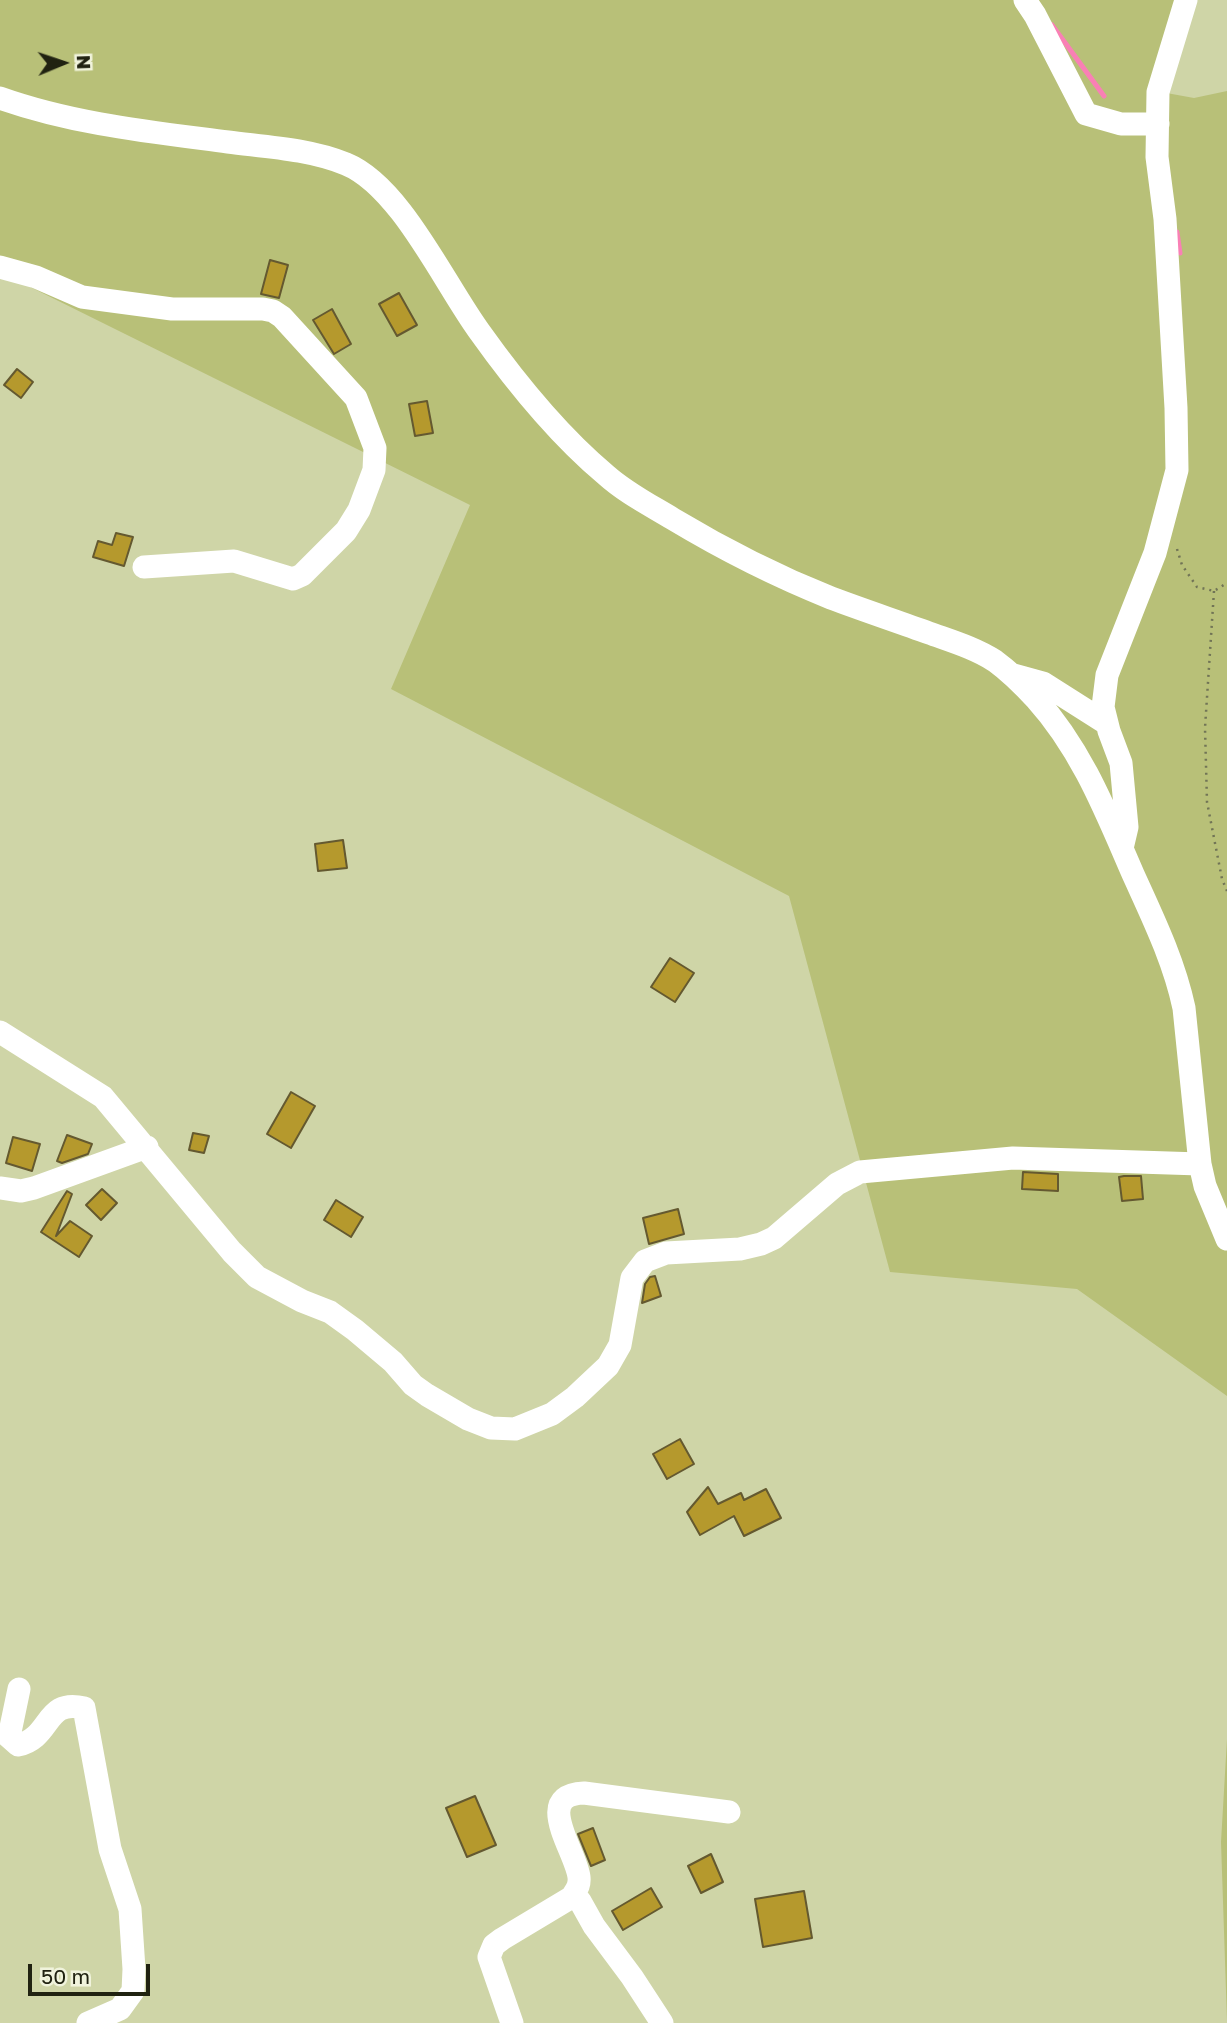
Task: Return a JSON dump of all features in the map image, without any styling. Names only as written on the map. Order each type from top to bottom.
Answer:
[{"type":"street","points":[[1025,0],[1086,114],[1121,124],[1158,124]]},
{"type":"street","points":[[1122,848],[1127,827],[1121,763],[1103,707],[1107,676],[1155,553],[1177,470],[1173,338],[1165,219],[1157,157],[1158,92],[1186,0]]},
{"type":"street","points":[[0,99],[119,127],[305,151],[346,164],[367,175],[396,203],[478,330],[511,373],[556,428],[609,478],[686,527],[783,578],[967,647],[993,660],[1011,675],[1056,722],[1073,746],[1104,804],[1169,954],[1179,985],[1189,1045],[1200,1164],[1205,1186],[1227,1239]]},
{"type":"street","points":[[0,267],[36,277],[82,297],[172,309],[273,311],[282,317],[356,398],[375,448],[374,470],[359,510],[346,531],[302,575],[293,579],[234,561],[144,567]]},
{"type":"street","points":[[1011,675],[1024,676],[1043,683],[1106,723]]},
{"type":"street","points":[[0,1032],[103,1097],[232,1252],[257,1277],[342,1320],[393,1362],[413,1385],[442,1405],[479,1423],[502,1429],[522,1427],[552,1414],[608,1366],[620,1345],[632,1278],[645,1261],[666,1253],[740,1249],[761,1244],[774,1238],[837,1184],[860,1171],[1013,1158],[1200,1164]]},
{"type":"street","points":[[0,1188],[21,1191],[34,1188],[147,1147]]},
{"type":"street","points":[[19,1689],[9,1737],[18,1745],[31,1742],[58,1709],[70,1705],[84,1708],[110,1849],[130,1909],[134,1969],[132,1991],[120,2009],[88,2023]]},
{"type":"street","points":[[512,2023],[489,1957],[494,1945],[572,1897],[578,1888],[579,1876],[559,1818],[558,1808],[565,1797],[583,1793],[729,1812]]},
{"type":"street","points":[[572,1897],[580,1901],[594,1926],[662,2023]]},
{"type":"path","points":[[1176,545],[1182,565],[1197,587],[1214,592]]},
{"type":"path","points":[[1214,592],[1227,583]]},
{"type":"path","points":[[1214,592],[1205,728],[1207,802],[1222,879],[1227,891]]},
{"type":"green space","points":[[0,0],[1181,0],[1150,90],[1194,98],[1227,91],[1227,1396],[1077,1289],[890,1272],[789,896],[391,689],[470,505],[0,272]]},
{"type":"green space","points":[[1227,1739],[1227,2021],[1221,1842]]},
{"type":"building","points":[[270,260],[288,265],[279,298],[261,294]]},
{"type":"building","points":[[399,293],[417,325],[397,336],[379,304]]},
{"type":"building","points":[[332,309],[351,344],[334,354],[313,320]]},
{"type":"building","points":[[17,369],[33,382],[21,398],[4,385]]},
{"type":"building","points":[[427,401],[433,433],[415,436],[409,404]]},
{"type":"building","points":[[116,533],[133,537],[124,566],[93,557],[98,541],[112,545]]},
{"type":"building","points":[[343,840],[347,868],[318,871],[315,844]]},
{"type":"building","points":[[670,958],[694,973],[675,1002],[651,987]]},
{"type":"building","points":[[291,1092],[315,1106],[291,1148],[267,1134]]},
{"type":"building","points":[[193,1133],[209,1136],[204,1153],[189,1150]]},
{"type":"building","points":[[67,1135],[92,1144],[88,1154],[62,1163],[57,1161]]},
{"type":"building","points":[[13,1137],[40,1144],[32,1171],[6,1163]]},
{"type":"building","points":[[1023,1172],[1058,1174],[1058,1191],[1022,1189]]},
{"type":"building","points":[[1141,1176],[1143,1199],[1122,1201],[1119,1177]]},
{"type":"building","points":[[102,1189],[117,1203],[101,1220],[86,1205]]},
{"type":"building","points":[[67,1191],[72,1194],[56,1236],[70,1221],[92,1236],[79,1257],[41,1232]]},
{"type":"building","points":[[336,1200],[363,1217],[351,1237],[324,1220]]},
{"type":"building","points":[[678,1209],[684,1234],[649,1244],[643,1218]]},
{"type":"building","points":[[655,1276],[661,1296],[642,1303],[645,1284],[650,1277]]},
{"type":"building","points":[[680,1439],[694,1464],[667,1479],[653,1454]]},
{"type":"building","points":[[708,1487],[718,1504],[741,1493],[744,1500],[766,1489],[781,1518],[744,1536],[734,1516],[700,1535],[687,1512]]},
{"type":"building","points":[[475,1796],[496,1845],[467,1857],[446,1808]]},
{"type":"building","points":[[593,1828],[605,1860],[591,1866],[578,1834]]},
{"type":"building","points":[[711,1854],[723,1882],[701,1893],[688,1866]]},
{"type":"building","points":[[651,1888],[662,1907],[623,1930],[612,1911]]},
{"type":"building","points":[[804,1891],[812,1938],[763,1947],[755,1899]]},
{"type":"waterway","points":[[1052,25],[1104,96]]},
{"type":"waterway","points":[[1177,232],[1180,253]]}]
